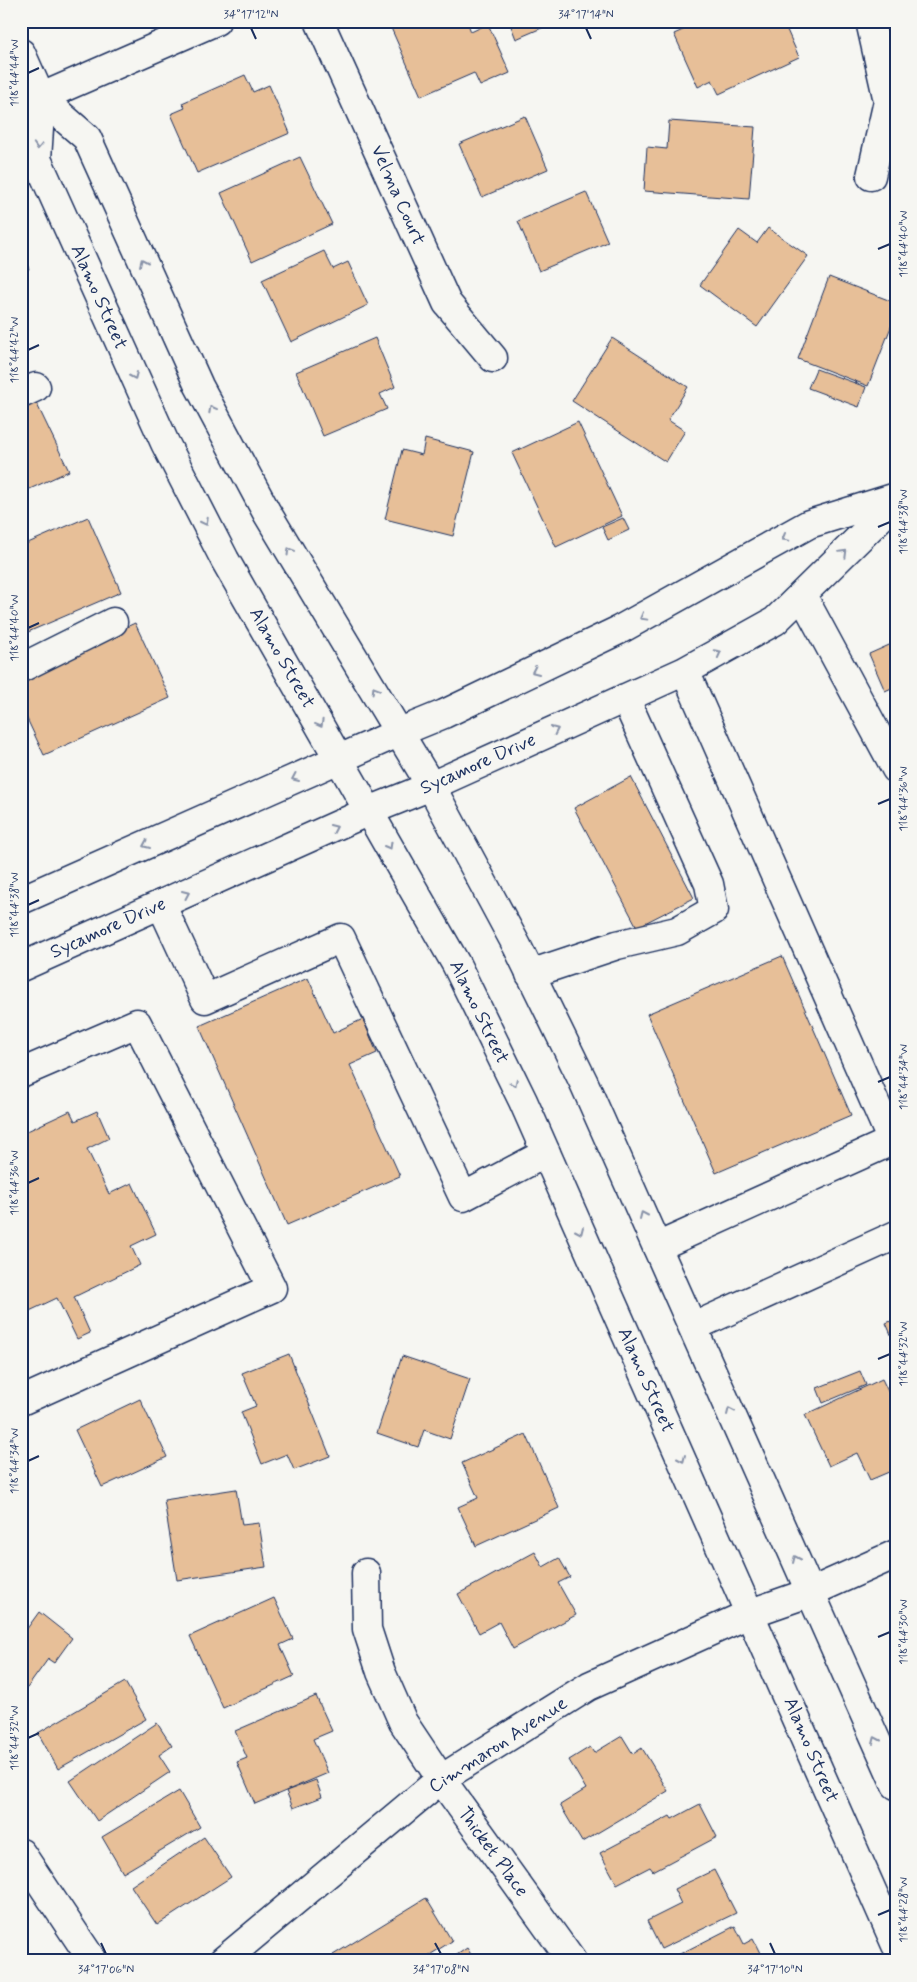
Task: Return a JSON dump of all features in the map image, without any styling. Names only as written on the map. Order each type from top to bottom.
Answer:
[{"type":"main road","points":[[31,102],[216,21]]},
{"type":"main road","name":"Velma Court","points":[[319,21],[447,303],[493,358]]},
{"type":"main road","points":[[870,21],[888,101],[871,176]]},
{"type":"main road","name":"Alamo Street","points":[[21,53],[31,102],[38,159],[165,443],[225,560],[456,964],[523,1101],[751,1613],[896,1945]]},
{"type":"main road","name":"Alamo Street","points":[[31,102],[87,138],[199,386],[268,513],[431,786],[530,974],[584,1083],[896,1785]]},
{"type":"main road","points":[[21,900],[339,758],[444,714],[619,630],[809,524],[896,497]]},
{"type":"main road","name":"Sycamore Drive","points":[[21,967],[369,811],[431,786],[685,671],[775,621],[896,502]]},
{"type":"main road","points":[[802,594],[896,769]]},
{"type":"main road","points":[[21,668],[113,622]]},
{"type":"main road","points":[[657,1247],[892,1141],[685,671]]},
{"type":"main road","points":[[530,974],[617,945],[677,931],[714,910],[709,884],[625,698]]},
{"type":"main road","points":[[161,904],[205,998],[341,938],[463,1196],[546,1153]]},
{"type":"main road","points":[[21,1073],[137,1023],[272,1288],[21,1401]]},
{"type":"main road","points":[[693,1327],[896,1235]]},
{"type":"main road","name":"Cimmaron Avenue","points":[[223,1961],[441,1780],[589,1686],[751,1613],[811,1592],[896,1554]]},
{"type":"main road","name":"Thicket Place","points":[[366,1573],[367,1629],[381,1672],[403,1722],[441,1780],[572,1961]]},
{"type":"main road","points":[[21,1853],[94,1961]]},
{"type":"building","points":[[388,21],[467,21],[471,32],[488,24],[510,73],[480,86],[474,73],[421,96]]},
{"type":"building","points":[[509,21],[558,21],[516,39]]},
{"type":"building","points":[[703,21],[783,21],[799,57],[719,94],[712,80],[698,87],[674,34]]},
{"type":"building","points":[[245,75],[253,92],[269,85],[290,133],[197,173],[171,114],[185,108],[182,103]]},
{"type":"building","points":[[525,116],[548,169],[482,197],[459,144]]},
{"type":"building","points":[[669,121],[755,127],[749,199],[644,191],[647,147],[667,149]]},
{"type":"building","points":[[300,157],[332,224],[252,261],[221,193]]},
{"type":"building","points":[[586,192],[608,242],[539,271],[518,221]]},
{"type":"building","points":[[768,228],[808,256],[757,327],[700,285],[739,230],[757,243]]},
{"type":"building","points":[[21,251],[29,269],[21,273]]},
{"type":"building","points":[[324,251],[333,269],[348,262],[368,305],[291,342],[262,280]]},
{"type":"building","points":[[829,277],[896,303],[896,314],[868,386],[798,359]]},
{"type":"building","points":[[375,338],[395,387],[380,394],[387,409],[323,436],[296,372]]},
{"type":"building","points":[[612,338],[688,387],[668,420],[685,431],[666,462],[572,401]]},
{"type":"building","points":[[816,369],[866,387],[859,407],[808,388]]},
{"type":"building","points":[[33,396],[69,471],[21,493],[21,402]]},
{"type":"building","points":[[578,422],[622,516],[556,547],[512,453]]},
{"type":"building","points":[[425,439],[474,452],[453,536],[385,519],[402,450],[422,455]]},
{"type":"building","points":[[88,517],[121,592],[21,635],[21,546]]},
{"type":"building","points":[[623,518],[629,530],[608,540],[602,527]]},
{"type":"building","points":[[135,623],[170,698],[44,755],[21,706],[21,675]]},
{"type":"building","points":[[896,642],[896,686],[885,691],[869,654]]},
{"type":"building","points":[[631,777],[694,898],[637,927],[574,808]]},
{"type":"building","points":[[782,956],[851,1115],[716,1173],[647,1014]]},
{"type":"building","points":[[308,978],[333,1033],[363,1019],[377,1053],[350,1065],[400,1176],[287,1225],[199,1026]]},
{"type":"building","points":[[70,1111],[75,1121],[97,1111],[109,1138],[87,1149],[109,1194],[132,1183],[156,1234],[131,1246],[140,1265],[74,1297],[90,1333],[77,1339],[57,1298],[21,1315],[21,1134]]},
{"type":"building","points":[[896,1319],[896,1346],[886,1323]]},
{"type":"building","points":[[289,1354],[330,1456],[294,1470],[287,1454],[262,1464],[241,1412],[256,1406],[242,1373]]},
{"type":"building","points":[[402,1356],[470,1379],[450,1439],[424,1430],[418,1447],[377,1433]]},
{"type":"building","points":[[860,1371],[866,1385],[823,1403],[817,1388]]},
{"type":"building","points":[[882,1379],[896,1408],[896,1469],[870,1480],[857,1453],[829,1466],[805,1415]]},
{"type":"building","points":[[140,1399],[167,1457],[102,1487],[75,1430]]},
{"type":"building","points":[[526,1434],[559,1508],[476,1546],[458,1507],[478,1498],[462,1463]]},
{"type":"building","points":[[236,1489],[242,1525],[259,1523],[266,1567],[177,1580],[164,1500]]},
{"type":"building","points":[[535,1552],[543,1567],[559,1558],[570,1577],[558,1583],[576,1615],[513,1649],[499,1622],[479,1633],[458,1594]]},
{"type":"building","points":[[21,1584],[28,1590],[21,1598]]},
{"type":"building","points":[[274,1598],[293,1639],[280,1645],[294,1676],[223,1708],[190,1636]]},
{"type":"building","points":[[39,1612],[72,1638],[54,1663],[48,1659],[25,1691],[21,1689],[21,1637]]},
{"type":"building","points":[[125,1682],[146,1719],[58,1769],[38,1733]]},
{"type":"building","points":[[316,1696],[332,1731],[313,1739],[328,1773],[255,1804],[237,1762],[247,1758],[235,1731]]},
{"type":"building","points":[[157,1723],[172,1746],[159,1755],[170,1772],[97,1821],[70,1781]]},
{"type":"building","points":[[622,1736],[633,1754],[642,1748],[668,1791],[582,1842],[560,1805],[586,1789],[569,1760],[590,1747],[594,1753]]},
{"type":"building","points":[[316,1780],[322,1797],[293,1808],[286,1791]]},
{"type":"building","points":[[179,1791],[200,1827],[123,1873],[102,1837]]},
{"type":"building","points":[[700,1804],[717,1837],[653,1871],[650,1867],[617,1884],[600,1853],[670,1816],[672,1819]]},
{"type":"building","points":[[204,1837],[231,1877],[157,1925],[131,1886]]},
{"type":"building","points":[[714,1870],[736,1913],[661,1949],[647,1921],[681,1904],[674,1889]]},
{"type":"building","points":[[426,1898],[452,1941],[420,1961],[336,1961],[333,1955]]},
{"type":"building","points":[[735,1926],[744,1944],[753,1939],[763,1959],[759,1961],[666,1961]]},
{"type":"building","points":[[467,1948],[475,1961],[448,1961]]}]
